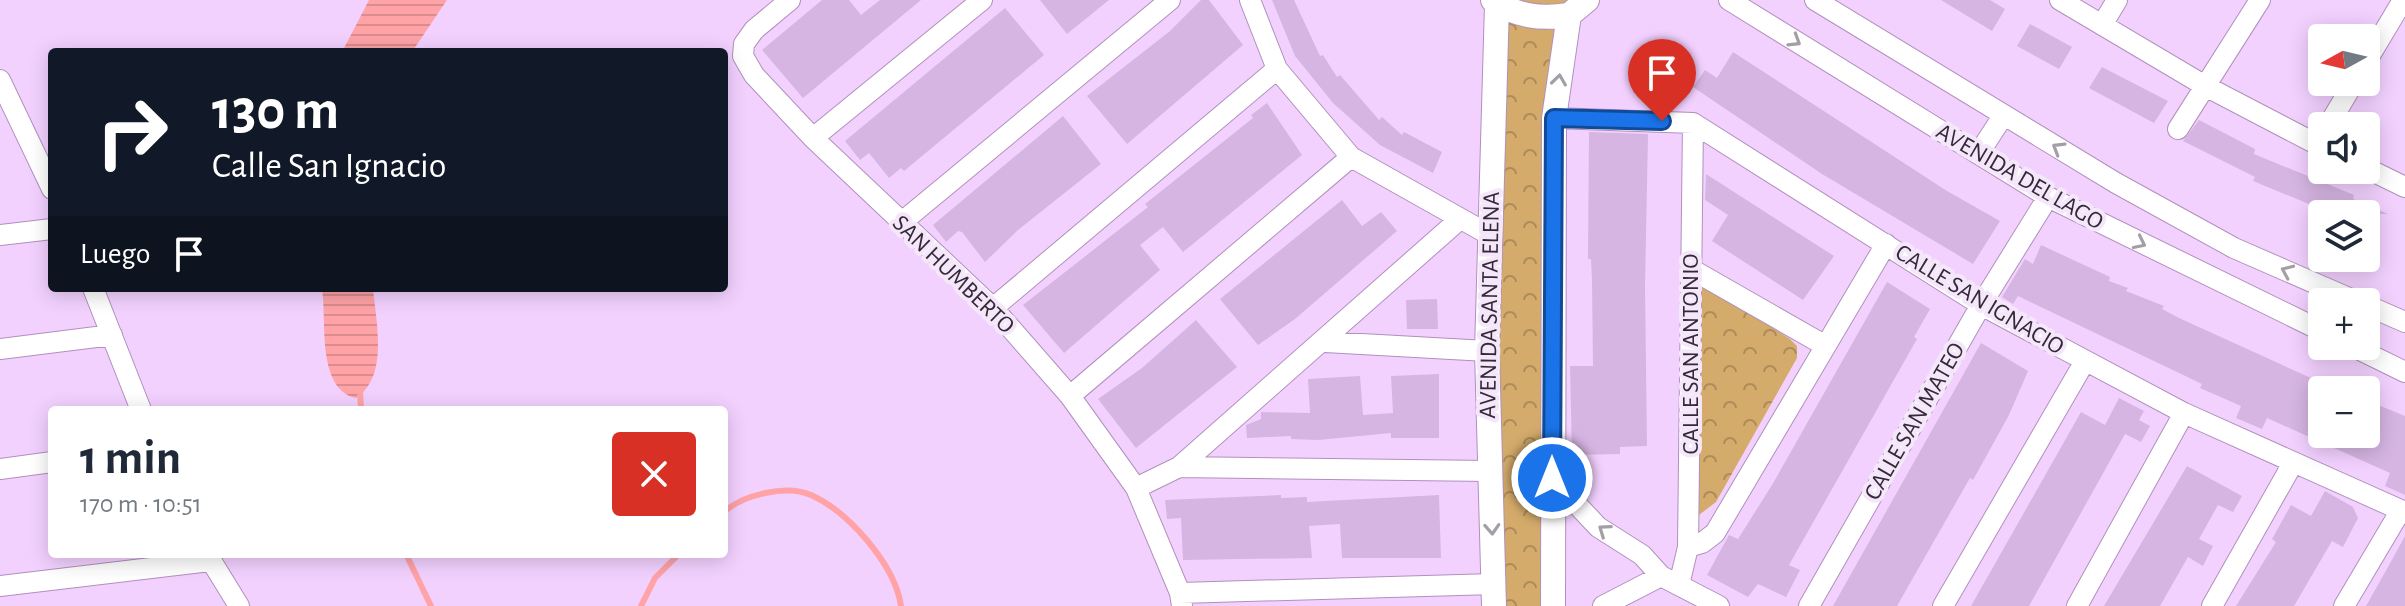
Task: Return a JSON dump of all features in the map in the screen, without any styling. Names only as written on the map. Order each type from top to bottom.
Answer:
[{"type":"street","name":"SAN HUMBERTO","points":[[790,0],[754,30],[744,44],[743,56],[754,75],[813,138],[993,308],[1070,396],[1136,488],[1181,599]]},
{"type":"street","points":[[813,138],[982,0]]},
{"type":"street","points":[[902,222],[1170,0]]},
{"type":"street","name":"AVENIDA DEL LAGO","points":[[1729,0],[2048,197],[2308,324]]},
{"type":"street","points":[[2060,0],[2207,87],[2308,137]]},
{"type":"street","points":[[2102,25],[2117,0]]},
{"type":"street","points":[[2178,129],[2260,0]]},
{"type":"street","points":[[2380,39],[2403,0]]},
{"type":"street","points":[[1495,2],[1521,15],[1543,19],[1578,7]]},
{"type":"street","name":"AVENIDA SANTA ELENA","points":[[1494,595],[1487,351],[1495,2]]},
{"type":"street","name":"AVENIDA DEL LAGO","points":[[1823,3],[2003,116],[2234,248],[2326,288]]},
{"type":"street","points":[[1251,5],[1277,69],[1351,157],[1488,234]]},
{"type":"street","points":[[1553,606],[1554,118],[1578,7]]},
{"type":"street","points":[[993,308],[1277,69]]},
{"type":"street","points":[[0,80],[9,116],[48,182]]},
{"type":"street","points":[[1979,153],[2003,116]]},
{"type":"street","points":[[1554,118],[1693,123]]},
{"type":"street","name":"CALLE SAN IGNACIO","points":[[1693,123],[1981,305],[2184,413],[2403,511]]},
{"type":"street","name":"CALLE SAN ANTONIO","points":[[1670,580],[1688,547],[1693,123]]},
{"type":"street","points":[[1070,396],[1351,157]]},
{"type":"street","points":[[2380,175],[2405,187]]},
{"type":"street","name":"CALLE SAN MATEO","points":[[1809,606],[1981,305],[2048,197]]},
{"type":"street","points":[[1136,488],[1179,467],[1325,342],[1460,219]]},
{"type":"street","points":[[0,235],[48,229]]},
{"type":"street","points":[[1688,547],[1702,543],[1715,533],[1886,244]]},
{"type":"street","points":[[1691,269],[1824,345]]},
{"type":"street","points":[[95,292],[139,406]]},
{"type":"street","points":[[2380,311],[2405,322]]},
{"type":"street","points":[[0,349],[112,335]]},
{"type":"street","points":[[1325,342],[1487,351]]},
{"type":"street","points":[[2380,360],[2405,372]]},
{"type":"street","points":[[1943,606],[2085,361]]},
{"type":"street","points":[[2077,606],[2184,413]]},
{"type":"street","points":[[0,469],[48,463]]},
{"type":"street","points":[[2212,606],[2293,463]]},
{"type":"street","points":[[1179,467],[1489,471]]},
{"type":"street","points":[[1552,478],[1598,527],[1642,555],[1670,580],[1719,606]]},
{"type":"street","points":[[2344,606],[2403,511]]},
{"type":"street","points":[[0,586],[208,558],[239,606]]},
{"type":"street","points":[[1603,606],[1670,580]]},
{"type":"street","points":[[1181,599],[1494,595]]},
{"type":"green space","points":[[1493,0],[1587,0],[1569,15],[1553,606],[1494,606]]},
{"type":"green space","points":[[1700,286],[1707,286],[1790,339],[1797,346],[1797,358],[1716,502],[1699,515],[1694,513]]},
{"type":"shaded area","points":[[369,0],[447,0],[415,48],[344,48]]},
{"type":"shaded area","points":[[322,292],[373,292],[378,332],[377,362],[366,388],[356,398],[343,392],[335,382],[326,352]]},
{"type":"building","points":[[822,0],[849,0],[861,15],[880,0],[921,0],[803,98],[762,50]]},
{"type":"building","points":[[1040,0],[1109,0],[1067,34]]},
{"type":"building","points":[[1201,0],[1209,0],[1243,45],[1127,144],[1087,96],[1170,31]]},
{"type":"building","points":[[1272,0],[1294,0],[1320,56],[1323,55],[1337,77],[1340,75],[1379,120],[1382,117],[1402,135],[1404,132],[1442,152],[1433,173],[1380,145],[1333,103],[1295,56]]},
{"type":"building","points":[[1941,0],[1990,0],[2005,9],[1992,31]]},
{"type":"building","points":[[1005,8],[1044,55],[904,171],[901,168],[889,178],[869,153],[860,160],[845,141]]},
{"type":"building","points":[[2030,24],[2072,47],[2059,69],[2017,46]]},
{"type":"building","points":[[1733,52],[1947,191],[2000,221],[1973,264],[1822,174],[1693,87],[1705,70],[1717,78]]},
{"type":"building","points":[[2102,67],[2168,101],[2154,123],[2089,88]]},
{"type":"building","points":[[1267,103],[1302,155],[1183,252],[1163,227],[1140,245],[1160,270],[1064,353],[1023,305],[1148,207],[1145,204],[1253,118],[1251,115]]},
{"type":"building","points":[[1063,116],[1101,164],[1018,230],[985,262],[962,232],[958,231],[946,242],[933,225]]},
{"type":"building","points":[[2199,120],[2255,149],[2254,154],[2308,176],[2308,184],[2327,184],[2354,195],[2355,200],[2308,200],[2308,204],[2253,181],[2255,177],[2183,141]]},
{"type":"building","points":[[1589,132],[1648,134],[1645,286],[1647,446],[1620,447],[1620,454],[1572,455],[1570,366],[1593,366],[1592,280],[1591,259],[1588,259]]},
{"type":"building","points":[[1706,174],[1834,256],[1803,300],[1712,241],[1728,215],[1705,200]]},
{"type":"building","points":[[1342,200],[1362,226],[1381,212],[1397,231],[1295,319],[1258,345],[1220,299]]},
{"type":"building","points":[[2041,245],[2110,277],[2109,281],[2164,306],[2162,309],[2179,318],[2308,377],[2308,436],[2267,418],[2262,429],[2236,418],[2241,406],[2200,388],[2202,384],[2018,296],[2013,304],[2002,297],[2025,259],[2033,264]]},
{"type":"building","points":[[1887,282],[1930,309],[1914,337],[1917,339],[1789,565],[1800,570],[1786,597],[1758,584],[1748,597],[1707,575],[1729,535],[1738,539],[1772,485]]},
{"type":"building","points":[[1437,299],[1438,329],[1407,329],[1406,300]]},
{"type":"building","points":[[1196,320],[1237,367],[1136,448],[1098,399],[1142,368]]},
{"type":"building","points":[[1981,343],[2028,371],[2009,415],[1973,480],[1970,478],[1897,606],[1833,606]]},
{"type":"building","points":[[1439,374],[1439,438],[1391,438],[1391,433],[1318,440],[1291,439],[1291,436],[1247,438],[1246,425],[1261,419],[1261,412],[1310,413],[1308,379],[1360,376],[1363,415],[1393,413],[1391,376]]},
{"type":"building","points":[[2119,398],[2144,411],[2139,420],[2150,426],[2141,442],[2125,434],[2029,606],[1971,606],[2081,412],[2105,425]]},
{"type":"building","points":[[2380,406],[2405,416],[2405,495],[2385,486],[2390,473],[2334,448],[2380,448]]},
{"type":"building","points":[[2187,466],[2242,496],[2233,512],[2218,505],[2199,539],[2213,546],[2203,566],[2188,557],[2160,606],[2104,606]]},
{"type":"building","points":[[2325,491],[2353,507],[2358,518],[2343,547],[2332,541],[2294,606],[2236,606],[2276,542],[2272,539],[2291,505],[2311,516]]},
{"type":"building","points":[[1281,495],[1281,498],[1307,497],[1307,502],[1439,495],[1441,558],[1342,558],[1340,524],[1309,526],[1312,558],[1183,560],[1181,518],[1167,519],[1165,500]]},
{"type":"building","points":[[2405,536],[2405,606],[2366,606],[2388,567]]},
{"type":"waterway","points":[[360,390],[361,406]]},
{"type":"waterway","points":[[728,509],[753,496],[777,491],[801,492],[826,503],[855,527],[880,557],[897,590],[901,606]]},
{"type":"waterway","points":[[408,558],[431,606]]},
{"type":"waterway","points":[[641,606],[655,578],[675,558]]},
{"type":"route","points":[[1552,478],[1554,118],[1662,121]]}]
